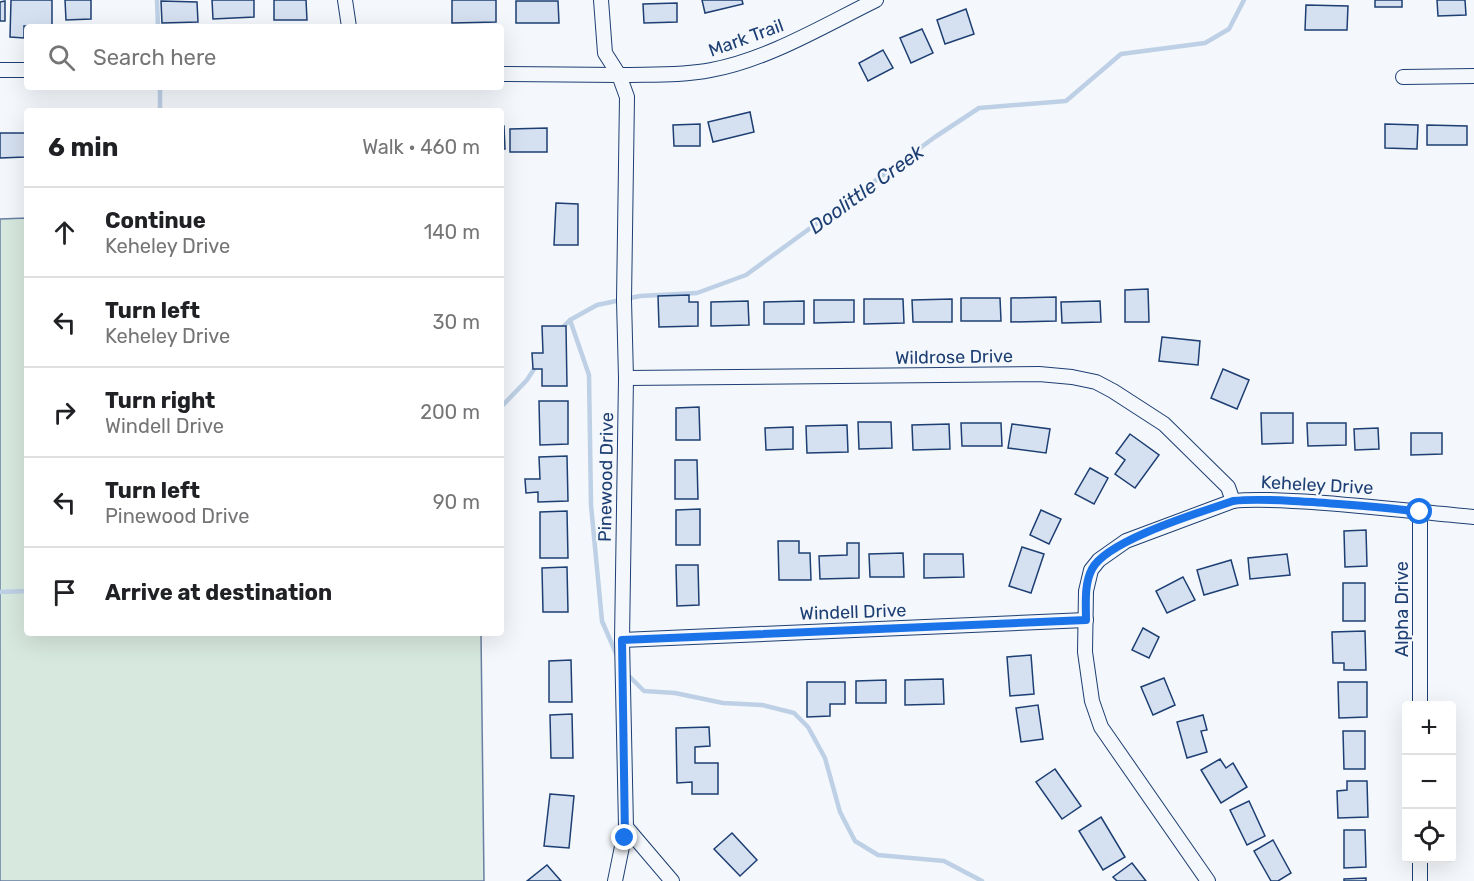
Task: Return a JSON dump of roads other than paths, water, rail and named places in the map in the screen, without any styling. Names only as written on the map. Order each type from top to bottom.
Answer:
[{"type":"street","points":[[345,0],[349,24]]},
{"type":"street","points":[[601,0],[605,53],[619,75]]},
{"type":"street","name":"Mark Trail","points":[[504,74],[619,75],[710,71],[779,47],[876,0]]},
{"type":"street","points":[[0,70],[24,70]]},
{"type":"street","name":"Pinewood Drive","points":[[615,881],[626,827],[622,640],[627,97],[619,75]]},
{"type":"street","points":[[1403,77],[1474,76]]},
{"type":"street","name":"Wildrose Drive","points":[[626,378],[1039,374],[1072,377],[1096,382],[1164,424],[1228,487],[1233,501]]},
{"type":"street","name":"Keheley Drive","points":[[1208,881],[1101,727],[1086,673],[1086,591],[1091,570],[1099,560],[1126,541],[1233,501],[1249,499],[1387,507],[1474,517]]},
{"type":"street","name":"Alpha Drive","points":[[1420,512],[1420,701]]},
{"type":"street","name":"Windell Drive","points":[[622,640],[1086,620]]},
{"type":"street","points":[[626,827],[672,881]]},
{"type":"street","points":[[1420,863],[1420,881]]},
{"type":"waterway","points":[[157,0],[158,24]]},
{"type":"waterway","name":"Doolittle Creek","points":[[561,329],[570,320],[597,305],[640,296],[697,293],[746,275],[935,137],[979,108],[1066,101],[1121,54],[1205,43],[1229,29],[1244,0]]},
{"type":"waterway","points":[[160,90],[160,108]]},
{"type":"waterway","points":[[570,320],[589,375],[591,505],[602,621],[618,658]]},
{"type":"waterway","name":"Doolittle Creek","points":[[504,404],[527,380],[536,366]]},
{"type":"waterway","name":"Doolittle Creek","points":[[0,592],[24,591]]},
{"type":"waterway","points":[[626,673],[644,691],[675,693],[723,703],[762,705],[794,713],[808,727],[825,758],[840,812],[855,841],[878,855],[944,861],[982,881]]}]
